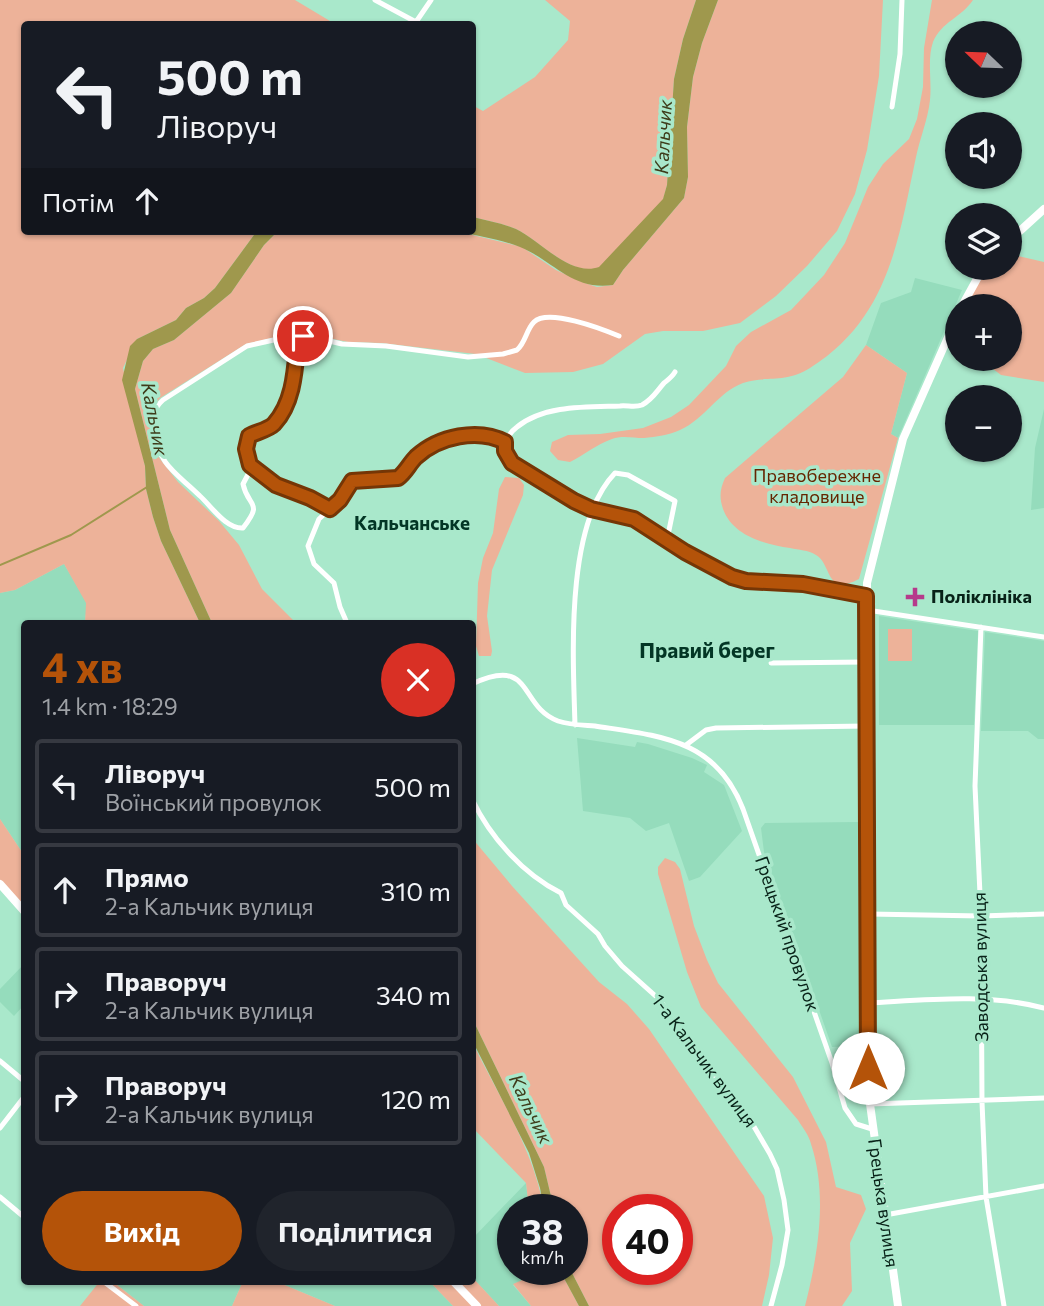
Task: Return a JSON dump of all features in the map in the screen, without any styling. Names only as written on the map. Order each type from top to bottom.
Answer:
[{"type":"street","points":[[375,0],[414,21]]},
{"type":"street","points":[[417,21],[431,0]]},
{"type":"street","points":[[892,107],[900,54],[902,0]]},
{"type":"street","points":[[1022,229],[1044,209]]},
{"type":"street","points":[[252,467],[243,484],[254,509],[244,526],[238,529],[182,482],[165,461],[155,439],[153,418],[155,408],[163,400],[247,346],[280,338],[312,337],[342,344],[386,346],[468,357],[503,354],[517,350],[534,322],[544,316],[583,324],[619,336]]},
{"type":"street","points":[[298,337],[292,388],[284,407],[273,425],[247,439],[246,453],[252,467],[276,485],[330,509]]},
{"type":"street","name":"Грецька вулиця","points":[[898,1306],[870,1104],[866,596],[869,571],[900,448],[945,345]]},
{"type":"street","points":[[675,372],[657,395],[638,406],[573,408],[540,414],[519,425],[505,442],[505,451],[512,463],[591,509],[634,519],[685,552],[739,580],[803,584],[866,596]]},
{"type":"street","points":[[346,620],[334,583],[314,565],[308,550],[315,526],[340,500],[352,481],[398,478],[417,456],[445,440],[458,436],[485,436],[505,442]]},
{"type":"street","points":[[575,725],[577,592],[581,545],[597,496],[615,473],[626,474],[675,502],[667,540]]},
{"type":"street","points":[[866,610],[1044,637]]},
{"type":"street","name":"Заводська вулиця","points":[[981,627],[975,786],[981,916],[982,1102],[986,1196],[1004,1306]]},
{"type":"street","points":[[771,663],[866,662]]},
{"type":"street","name":"Грецький провулок","points":[[476,682],[492,676],[514,677],[524,684],[544,713],[554,719],[575,725],[657,737],[686,745],[705,756],[722,771],[738,795],[832,1063],[845,1108],[856,1124],[872,1129]]},
{"type":"street","points":[[686,745],[706,730],[716,728],[867,726]]},
{"type":"street","name":"1-а Кальчик вулиця","points":[[476,806],[496,838],[530,873],[562,893],[566,905],[598,934],[622,966],[660,1000],[685,1038],[754,1127],[777,1169],[787,1222],[786,1247],[771,1306]]},
{"type":"street","points":[[0,884],[21,908]]},
{"type":"street","points":[[868,914],[1044,914]]},
{"type":"street","points":[[868,1003],[982,999],[1016,1000],[1044,1008]]},
{"type":"street","points":[[0,1061],[21,1078]]},
{"type":"street","points":[[870,1104],[1044,1098]]},
{"type":"street","points":[[0,1128],[21,1101]]},
{"type":"street","points":[[885,1215],[1044,1186]]},
{"type":"street","points":[[0,1198],[21,1215]]},
{"type":"street","points":[[108,1285],[136,1306]]},
{"type":"street","points":[[457,1285],[477,1306]]},
{"type":"shaded area","points":[[696,0],[718,0],[693,77],[687,127],[688,177],[684,198],[613,285],[586,284],[520,247],[474,235],[476,235],[476,218],[494,222],[526,234],[567,263],[588,269],[599,267],[663,199],[667,185],[674,79]]},
{"type":"shaded area","points":[[254,235],[274,235],[231,293],[174,340],[153,349],[143,361],[135,389],[170,530],[211,620],[199,620],[161,541],[153,517],[146,489],[145,466],[122,380],[130,346],[137,339],[176,320],[186,308],[215,288]]},
{"type":"shaded area","points":[[915,278],[962,290],[960,294],[945,294],[945,329],[898,438],[891,434],[907,373],[866,345],[881,303],[911,292]]},
{"type":"shaded area","points":[[1044,409],[1044,508],[1031,510],[1035,448]]},
{"type":"shaded area","points":[[64,564],[87,603],[85,620],[21,620],[21,850],[0,819],[0,593],[15,590]]},
{"type":"shaded area","points":[[879,616],[978,631],[974,725],[879,725]]},
{"type":"shaded area","points":[[985,632],[1044,641],[1044,739],[1038,739],[1028,731],[981,731]]},
{"type":"shaded area","points":[[577,738],[635,747],[637,742],[648,744],[707,765],[704,772],[724,785],[742,831],[700,877],[689,881],[669,823],[646,831],[630,818],[583,811]]},
{"type":"shaded area","points":[[858,822],[859,1046],[832,1047],[764,852],[761,828],[765,823]]},
{"type":"shaded area","points":[[21,967],[21,1008],[14,1016],[0,1002],[0,989]]},
{"type":"shaded area","points":[[476,1026],[544,1167],[550,1194],[541,1194],[529,1153],[476,1048]]},
{"type":"shaded area","points":[[526,1183],[527,1194],[515,1194]]},
{"type":"shaded area","points":[[497,1213],[497,1285],[513,1285],[531,1306],[499,1306],[476,1281],[476,1235]]},
{"type":"shaded area","points":[[117,1285],[241,1285],[232,1306],[144,1306]]},
{"type":"shaded area","points":[[285,1285],[433,1285],[453,1306],[335,1306]]},
{"type":"shaded area","points":[[568,1285],[578,1285],[589,1306],[579,1306]]},
{"type":"green space","points":[[0,0],[295,0],[330,21],[21,21],[21,235],[254,235],[215,288],[204,298],[186,308],[176,320],[137,339],[123,368],[145,466],[146,489],[153,517],[161,541],[199,620],[85,620],[86,603],[64,564],[15,590],[0,593]]},
{"type":"green space","points":[[545,0],[696,0],[674,79],[667,185],[663,200],[599,268],[588,269],[567,263],[516,229],[476,218],[476,107],[483,111],[535,77],[568,40],[570,21]]},
{"type":"green space","points":[[718,0],[883,0],[879,76],[867,150],[855,194],[837,231],[776,296],[740,323],[703,331],[645,334],[603,364],[573,372],[525,373],[476,354],[348,342],[298,332],[246,344],[160,398],[155,405],[150,424],[157,455],[178,482],[219,521],[239,545],[262,589],[293,620],[211,620],[170,530],[135,389],[143,361],[153,349],[174,340],[231,293],[274,235],[472,235],[522,247],[556,270],[582,282],[597,287],[613,285],[684,198],[688,177],[687,127],[693,77]]},
{"type":"green space","points":[[932,0],[973,0],[951,21],[945,21],[945,26],[933,42],[930,56],[929,107],[903,218],[886,275],[874,301],[857,326],[836,348],[810,368],[792,376],[751,381],[734,387],[680,430],[653,437],[616,438],[570,462],[558,460],[550,451],[552,442],[568,435],[643,428],[671,417],[689,405],[726,366],[736,346],[751,332],[791,310],[824,275],[845,243],[868,187],[883,164],[909,139],[917,119],[923,87],[924,48]]},
{"type":"green space","points":[[1022,257],[1044,262],[1044,382],[1001,375],[996,371],[1022,371],[1022,294],[969,294],[978,280],[1022,280]]},
{"type":"green space","name":"Правобережне кладовище","points":[[866,345],[907,373],[891,434],[898,438],[859,579],[840,584],[835,582],[821,559],[813,553],[770,544],[750,537],[734,526],[723,509],[721,493],[725,478],[843,377]]},
{"type":"green space","points":[[505,477],[519,478],[524,485],[523,495],[492,570],[487,616],[491,656],[479,656],[476,646],[478,583],[483,558],[493,533],[499,489]]},
{"type":"green space","points":[[888,629],[912,629],[912,661],[888,661]]},
{"type":"green space","points":[[0,819],[21,850],[21,904],[0,880]]},
{"type":"green space","points":[[476,843],[599,982],[627,1004],[649,1029],[764,1196],[773,1238],[762,1306],[589,1306],[578,1285],[588,1285],[588,1194],[550,1194],[544,1167],[476,1026]]},
{"type":"green space","points":[[665,858],[675,862],[680,869],[694,926],[718,983],[793,1077],[826,1142],[836,1187],[861,1195],[866,1209],[850,1243],[852,1291],[842,1306],[805,1306],[817,1246],[820,1204],[816,1164],[810,1141],[798,1120],[701,1007],[687,972],[658,874],[658,867]]},
{"type":"green space","points":[[476,1050],[532,1165],[541,1194],[527,1194],[526,1183],[476,1131]]},
{"type":"green space","points":[[476,1281],[499,1306],[480,1306],[460,1285],[476,1285]]},
{"type":"green space","points":[[97,1285],[117,1285],[144,1306],[80,1306]]},
{"type":"green space","points":[[241,1285],[285,1285],[335,1306],[232,1306]]},
{"type":"green space","points":[[433,1285],[455,1285],[474,1306],[453,1306]]},
{"type":"green space","points":[[514,1285],[568,1285],[579,1306],[531,1306]]},
{"type":"waterway","points":[[0,565],[71,535],[147,487]]},
{"type":"place","name":"Поліклініка","points":[[915,597]]},
{"type":"district","name":"Кальчанське","points":[[412,523]]},
{"type":"district","name":"Правий берег","points":[[707,651]]},
{"type":"route","points":[[303,336],[298,337],[292,388],[284,407],[273,425],[249,436],[246,444],[250,465],[285,490],[318,501],[330,509],[340,500],[352,481],[398,478],[417,456],[445,440],[465,436],[494,438],[505,442],[505,451],[512,463],[574,501],[591,509],[634,519],[685,552],[732,577],[746,581],[789,582],[866,596],[868,1068]]},
{"type":"water label","name":"Кальчик","points":[[663,137]]},
{"type":"water label","name":"Кальчик","points":[[155,419]]},
{"type":"water label","name":"Кальчик","points":[[531,1109]]}]
